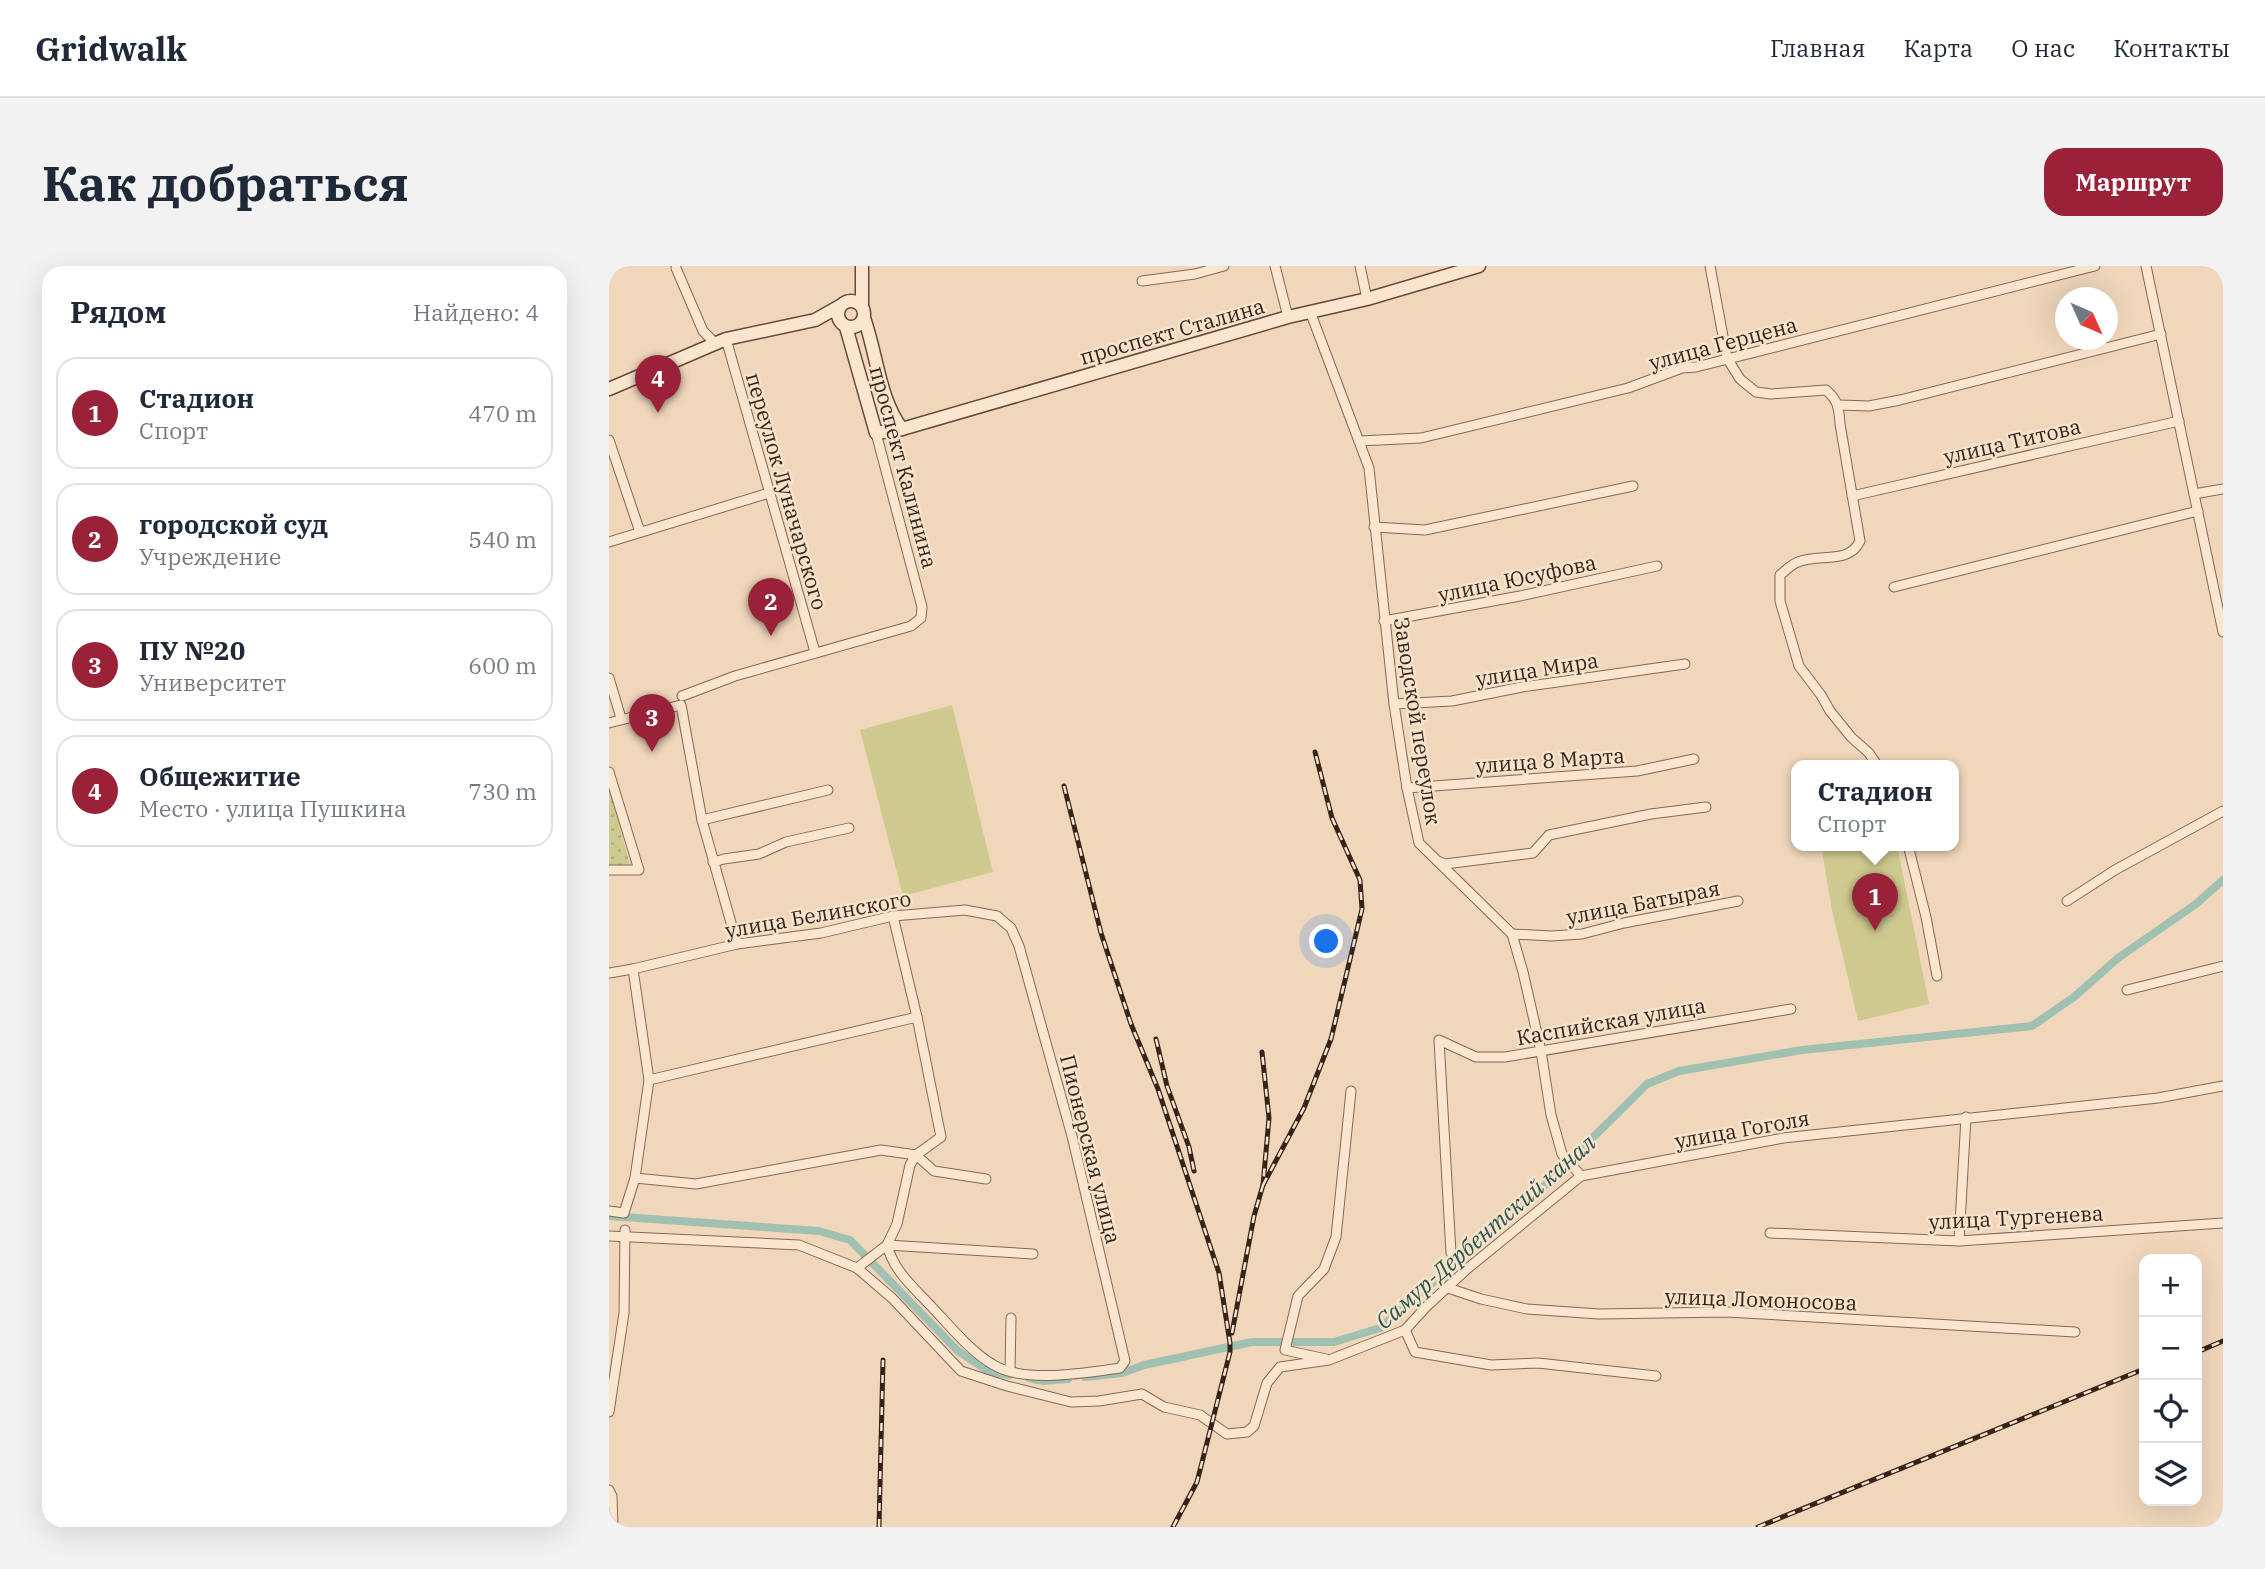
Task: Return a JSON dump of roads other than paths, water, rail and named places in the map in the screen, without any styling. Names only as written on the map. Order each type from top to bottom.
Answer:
[{"type":"street","points":[[1142,281],[1195,274],[1224,266]]},
{"type":"street","points":[[1275,266],[1287,317]]},
{"type":"street","points":[[1360,266],[1367,299]]},
{"type":"street","name":"проспект Сталина","points":[[876,433],[902,429],[1287,317],[1311,314],[1479,266]]},
{"type":"street","points":[[1710,266],[1727,358],[1740,379],[1756,392],[1772,394],[1826,390],[1836,398],[1839,405],[1860,541],[1856,550],[1846,555],[1798,562],[1780,575],[1780,601],[1798,666],[1851,737],[1874,760]]},
{"type":"street","name":"улица Герцена","points":[[1359,441],[1421,438],[1628,388],[1682,368],[2095,266]]},
{"type":"street","points":[[2146,266],[2223,632]]},
{"type":"street","name":"переулок Луначарского","points":[[676,268],[703,331],[721,341],[815,652]]},
{"type":"street","points":[[844,325],[838,315],[841,305],[857,285],[864,268]]},
{"type":"street","name":"проспект Калинина","points":[[864,268],[863,312],[887,401],[893,417],[902,429]]},
{"type":"street","points":[[610,386],[721,341],[815,320],[850,300],[863,312],[855,327],[815,320]]},
{"type":"street","name":"Заводской переулок","points":[[1311,314],[1369,468],[1394,704],[1407,788],[1419,842],[1511,934],[1523,972],[1541,1051],[1551,1115],[1564,1159],[1578,1173]]},
{"type":"street","name":"проспект Калинина","points":[[815,652],[911,626],[921,618],[922,607],[844,325]]},
{"type":"street","points":[[1839,405],[1869,406],[1900,400],[2161,334]]},
{"type":"street","name":"улица Титова","points":[[1852,496],[2179,421]]},
{"type":"street","points":[[609,440],[640,531]]},
{"type":"street","points":[[1374,527],[1425,530],[1633,486]]},
{"type":"street","points":[[2194,494],[2223,489]]},
{"type":"street","points":[[609,542],[769,493]]},
{"type":"street","points":[[1894,587],[2198,511]]},
{"type":"street","name":"улица Юсуфова","points":[[1384,621],[1470,607],[1657,566]]},
{"type":"street","points":[[609,723],[682,700],[735,676],[815,652]]},
{"type":"street","name":"улица Мира","points":[[1394,704],[1452,701],[1521,687],[1685,664]]},
{"type":"street","points":[[609,678],[621,718]]},
{"type":"street","points":[[682,700],[702,820],[737,944]]},
{"type":"street","name":"улица 8 Марта","points":[[1407,788],[1637,771],[1694,759]]},
{"type":"street","points":[[609,772],[639,870],[609,870]]},
{"type":"street","points":[[702,820],[828,790]]},
{"type":"street","points":[[1436,860],[1445,864],[1532,853],[1549,835],[1651,814],[1706,807]]},
{"type":"street","points":[[2067,901],[2115,870],[2223,811]]},
{"type":"street","points":[[713,862],[759,855],[786,842],[849,828]]},
{"type":"street","points":[[1909,851],[1937,976]]},
{"type":"street","name":"улица Батырая","points":[[1511,934],[1582,934],[1738,901]]},
{"type":"street","name":"улица Белинского","points":[[609,973],[737,944],[821,933],[893,916],[965,910],[997,916],[1011,928],[1019,946]]},
{"type":"street","points":[[609,1236],[625,1234],[799,1245],[861,1265],[887,1245],[897,1224],[910,1165],[916,1155],[941,1137],[893,916]]},
{"type":"street","name":"Пионерская улица","points":[[1010,1371],[1055,1375],[1092,1372],[1120,1368],[1125,1361],[1072,1136],[1019,946]]},
{"type":"street","points":[[2127,990],[2223,966]]},
{"type":"street","points":[[612,1211],[624,1213],[635,1178],[649,1080],[633,969]]},
{"type":"street","name":"Каспийская улица","points":[[1451,1252],[1439,1040],[1476,1058],[1505,1057],[1791,1009]]},
{"type":"street","points":[[649,1080],[917,1017]]},
{"type":"street","name":"улица Гоголя","points":[[861,1265],[961,1371],[1071,1402],[1143,1394],[1164,1407],[1200,1415],[1227,1434],[1247,1432],[1254,1426],[1267,1383],[1280,1367],[1329,1360],[1405,1331],[1426,1307],[1467,1269],[1578,1173],[1783,1138],[2158,1098],[2223,1086]]},
{"type":"street","points":[[1329,1360],[1285,1350],[1298,1296],[1324,1269],[1336,1237],[1351,1091]]},
{"type":"street","points":[[1959,1241],[1966,1117]]},
{"type":"street","points":[[635,1178],[696,1184],[881,1150],[916,1155],[934,1171],[986,1179]]},
{"type":"street","name":"улица Тургенева","points":[[1770,1233],[1959,1241],[2223,1223]]},
{"type":"street","points":[[609,1412],[624,1313],[625,1234]]},
{"type":"street","points":[[887,1245],[1033,1254]]},
{"type":"street","points":[[887,1245],[893,1264],[951,1327],[994,1366],[1010,1371],[1011,1318]]},
{"type":"street","name":"улица Ломоносова","points":[[1448,1288],[1481,1299],[1551,1311],[1599,1314],[1727,1312],[2075,1332]]},
{"type":"street","points":[[1405,1331],[1415,1352],[1450,1359],[1491,1365],[1538,1363],[1655,1376]]},
{"type":"street","points":[[610,1494],[613,1527]]},
{"type":"waterway","name":"Самур-Дербентский канал","points":[[1085,1377],[1122,1373],[1144,1365],[1252,1342],[1334,1342],[1380,1328],[1543,1187],[1647,1084],[1679,1071],[1802,1050],[2032,1026],[2074,997],[2118,958],[2196,904],[2223,880]]},
{"type":"waterway","name":"Самур-Дербентский канал","points":[[609,1216],[819,1231],[850,1240],[958,1351],[988,1371],[1009,1375]]},
{"type":"waterway","name":"Самур-Дербентский канал","points":[[1029,1378],[1043,1381],[1068,1379]]},
{"type":"railway","points":[[1263,1185],[1304,1108],[1331,1039],[1362,909],[1360,880],[1332,818],[1315,752]]},
{"type":"railway","points":[[1064,786],[1101,933],[1131,1024],[1158,1089],[1219,1273],[1230,1343],[1197,1482],[1173,1527]]},
{"type":"railway","points":[[1156,1039],[1167,1086],[1189,1147],[1194,1171]]},
{"type":"railway","points":[[1232,1333],[1254,1216],[1263,1185],[1269,1118],[1262,1052]]},
{"type":"railway","points":[[2202,1350],[2223,1341]]},
{"type":"railway","points":[[879,1527],[883,1360]]},
{"type":"railway","points":[[1758,1527],[2139,1371]]},
{"type":"place","name":"Общежитие","points":[[658,413]]},
{"type":"place","name":"городской суд","points":[[771,636]]},
{"type":"place","name":"ПУ №20","points":[[652,752]]},
{"type":"place","name":"Стадион","points":[[1875,931]]}]
